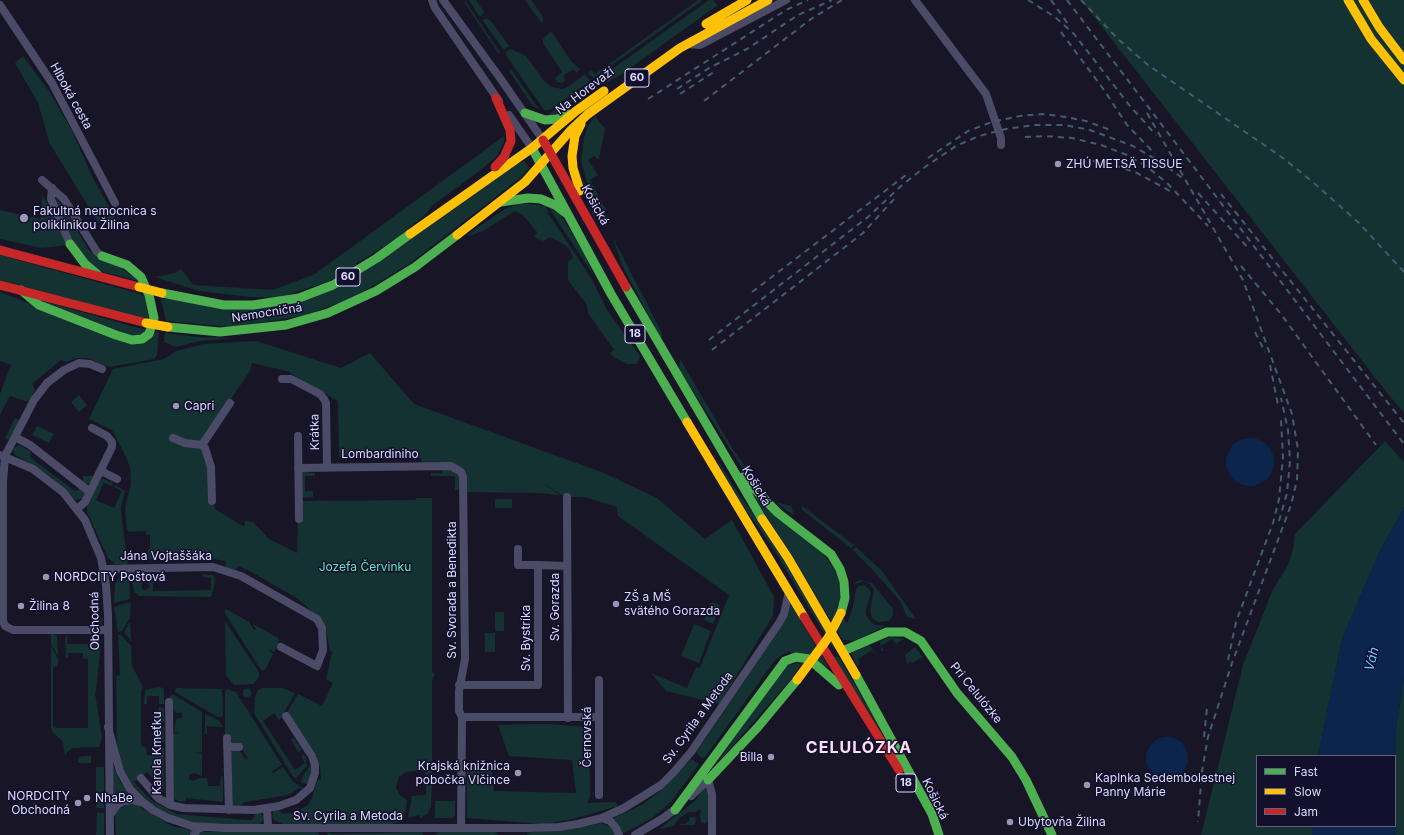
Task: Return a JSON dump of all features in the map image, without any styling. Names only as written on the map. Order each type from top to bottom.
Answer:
[{"type":"main road","name":"Na Horevaží","points":[[543,140],[576,111],[676,42],[747,0]]},
{"type":"main road","name":"Na Horevaží","points":[[551,152],[588,114],[652,67],[688,44],[768,0]]},
{"type":"main road","points":[[1348,0],[1358,18],[1385,58],[1404,80]]},
{"type":"main road","points":[[1363,0],[1379,27],[1404,60]]},
{"type":"main road","points":[[480,183],[504,157],[511,142],[510,130],[496,98]]},
{"type":"main road","points":[[525,113],[541,120],[551,120],[576,111]]},
{"type":"main road","name":"Na Horevaží","points":[[586,213],[573,168],[572,156],[575,136],[579,126],[588,114]]},
{"type":"main road","name":"60","points":[[532,148],[543,140]]},
{"type":"main road","name":"18","points":[[543,140],[551,152]]},
{"type":"main road","name":"18","points":[[532,148],[541,164]]},
{"type":"main road","name":"Nemocničná","points":[[0,250],[162,293],[203,302],[239,306],[283,302],[316,292],[356,272],[480,183],[532,148]]},
{"type":"main road","name":"60","points":[[541,164],[551,152]]},
{"type":"main road","name":"Košická","points":[[551,152],[614,266],[726,460],[760,516],[788,558],[843,651],[932,814],[939,834]]},
{"type":"main road","name":"Nemocničná","points":[[0,285],[146,323],[203,332],[241,331],[286,325],[328,313],[365,297],[395,280],[525,182],[541,164]]},
{"type":"main road","name":"Košická","points":[[541,164],[611,294],[702,448],[925,817],[939,834]]},
{"type":"main road","points":[[499,202],[528,198],[541,199],[555,205],[570,218]]},
{"type":"main road","points":[[52,263],[66,256],[70,244]]},
{"type":"main road","points":[[70,244],[84,264],[101,277]]},
{"type":"main road","points":[[22,290],[39,305],[132,340],[142,339],[149,334],[154,318],[149,295],[141,277],[127,265],[102,256]]},
{"type":"main road","points":[[708,780],[758,727],[797,680],[828,638],[841,613],[845,598],[844,582],[840,569],[831,554],[778,513],[726,460]]},
{"type":"main road","name":"Pri Celulózke","points":[[843,651],[887,632],[905,632],[921,641],[957,693],[1012,757],[1026,780],[1052,835]]},
{"type":"main road","points":[[822,648],[835,652],[843,651]]},
{"type":"main road","points":[[675,810],[785,661],[796,657],[809,659],[854,698]]},
{"type":"street","points":[[432,0],[435,8],[532,148]]},
{"type":"street","points":[[443,0],[543,140]]},
{"type":"street","name":"Na Horevaží","points":[[704,25],[734,0]]},
{"type":"street","name":"Na Horevaží","points":[[688,44],[700,45],[786,0]]},
{"type":"street","points":[[915,0],[986,94],[1001,138],[1000,145]]},
{"type":"street","name":"Hlboká cesta","points":[[0,5],[52,82],[115,203]]},
{"type":"street","points":[[42,180],[64,199],[97,252],[102,256]]},
{"type":"street","points":[[52,188],[51,199],[70,244]]},
{"type":"street","points":[[655,367],[668,359]]},
{"type":"street","points":[[102,369],[90,364],[79,363],[57,375],[40,389],[15,437],[2,456],[3,621],[5,626],[13,630],[108,630]]},
{"type":"street","name":"Krátka","points":[[282,379],[291,379],[320,394],[324,399],[326,403],[327,466]]},
{"type":"street","points":[[202,445],[230,403]]},
{"type":"street","points":[[77,509],[85,502],[111,450],[112,442],[107,436],[92,428]]},
{"type":"street","points":[[298,436],[299,519]]},
{"type":"street","points":[[15,437],[30,445],[90,492]]},
{"type":"street","points":[[173,438],[202,445],[205,448],[211,467],[212,501]]},
{"type":"street","points":[[702,448],[715,440]]},
{"type":"street","name":"Obchodná","points":[[2,456],[23,464],[43,475],[63,492],[77,509],[91,531],[98,546],[104,569],[106,585],[108,630],[110,835]]},
{"type":"street","name":"Lombardiniho","points":[[298,468],[327,466],[451,466],[461,472]]},
{"type":"street","points":[[101,471],[117,479]]},
{"type":"street","name":"Sv. Svorada a Benedikta","points":[[461,472],[464,482],[465,659],[459,685],[459,711],[462,717],[461,828]]},
{"type":"street","name":"Sv. Gorazda","points":[[567,497],[568,718]]},
{"type":"street","points":[[518,549],[518,564],[567,566]]},
{"type":"street","name":"Sv. Bystríka","points":[[459,685],[538,685],[538,565]]},
{"type":"street","name":"Jána Vojtaššáka","points":[[104,569],[213,567],[241,576],[317,619],[322,628],[323,650],[317,666],[281,647]]},
{"type":"street","name":"Sv. Cyrila a Metoda","points":[[110,816],[118,804],[133,800],[144,804],[180,823],[203,827],[386,828],[430,832],[461,828],[559,827],[602,818],[624,808],[661,785],[688,755],[779,623],[784,614],[789,591]]},
{"type":"street","name":"Černovská","points":[[599,680],[599,795]]},
{"type":"street","name":"Karola Kmeťku","points":[[169,702],[170,805]]},
{"type":"street","name":"Karola Kmeťku","points":[[141,778],[158,798],[170,805],[184,808],[229,810],[267,809],[296,800],[304,795],[313,781],[315,765],[312,756],[286,716]]},
{"type":"street","name":"Černovská","points":[[462,717],[599,717]]},
{"type":"street","name":"Sv. Cyrila a Metoda","points":[[108,727],[124,779],[144,804]]},
{"type":"street","points":[[228,738],[229,810]]},
{"type":"street","points":[[227,747],[239,748]]},
{"type":"street","points":[[634,835],[652,826],[675,810],[708,780],[712,794],[712,835]]},
{"type":"street","points":[[267,809],[268,828]]},
{"type":"street","points":[[602,818],[613,825],[619,835]]},
{"type":"street","points":[[194,835],[197,830],[203,827]]},
{"type":"street","points":[[317,828],[324,835]]},
{"type":"street","points":[[494,828],[503,835]]},
{"type":"street","points":[[521,835],[528,828]]},
{"type":"green space","points":[[469,0],[476,0],[484,12],[482,15],[479,16]]},
{"type":"green space","points":[[525,0],[531,0],[542,15],[543,21],[541,22]]},
{"type":"green space","points":[[698,0],[703,0],[594,78],[589,75],[588,72],[591,70],[595,74]]},
{"type":"green space","points":[[709,0],[713,0],[718,5],[619,76],[584,93],[554,115],[548,115]]},
{"type":"green space","points":[[1081,0],[1404,0],[1404,413],[1388,394]]},
{"type":"green space","points":[[464,2],[466,2],[500,52],[499,54]]},
{"type":"green space","points":[[485,18],[491,21],[509,46],[504,50],[483,21]]},
{"type":"green space","points":[[551,31],[571,61],[580,69],[577,73],[573,69],[563,76],[566,80],[562,83],[556,82],[557,80],[554,79],[562,72],[543,43],[543,39]]},
{"type":"green space","points":[[511,49],[526,56],[544,81],[552,87],[562,89],[569,86],[585,74],[590,81],[550,110],[544,110],[506,55],[506,52]]},
{"type":"green space","points":[[23,56],[49,91],[72,131],[93,178],[119,225],[98,222],[50,144],[38,103],[15,63]]},
{"type":"green space","points":[[511,69],[535,104],[541,110],[532,105],[509,71]]},
{"type":"green space","points":[[595,116],[605,129],[599,158],[598,159],[594,156],[588,160],[598,175],[590,180],[606,210],[604,212],[611,223],[609,223],[586,180],[581,160],[584,138],[588,126]]},
{"type":"green space","points":[[504,136],[504,142],[497,156],[482,169],[433,205],[426,214],[397,238],[328,282],[277,298],[250,297],[199,291],[155,277],[175,273],[181,269],[193,285],[273,290],[315,274]]},
{"type":"green space","points":[[525,161],[529,168],[520,178],[409,264],[351,299],[302,316],[233,327],[166,321],[161,299],[300,302],[521,162]]},
{"type":"green space","points":[[579,166],[583,180],[605,222],[583,183]]},
{"type":"green space","points":[[42,194],[67,245],[42,248],[0,239],[0,210],[41,219]]},
{"type":"green space","points":[[57,199],[67,212],[88,249],[96,257],[117,265],[139,281],[103,272],[94,268],[75,245],[56,201]]},
{"type":"green space","points":[[521,203],[546,206],[548,213],[591,278],[607,310],[640,356],[637,364],[627,364],[615,358],[610,353],[614,350],[588,313],[587,305],[568,280],[568,262],[573,258],[570,250],[565,245],[550,237],[544,241],[538,239],[534,236],[538,233],[523,215],[515,211],[483,231],[469,236],[469,234],[505,209]]},
{"type":"green space","points":[[549,208],[560,214],[584,253],[594,276]]},
{"type":"green space","points":[[612,236],[662,333],[662,337],[660,337],[622,265]]},
{"type":"green space","points":[[0,255],[144,295],[149,320],[0,280]]},
{"type":"green space","points":[[0,292],[130,343],[155,331],[159,332],[157,355],[154,359],[109,367],[88,358],[77,358],[66,362],[61,360],[32,384],[35,389],[29,402],[10,396],[0,415],[0,394],[11,365],[0,361]]},
{"type":"green space","points":[[30,297],[131,326],[148,330],[135,337]]},
{"type":"green space","points":[[165,333],[198,337],[234,338],[200,341],[176,347],[164,342]]},
{"type":"green space","name":"Jozefa Červinku","points":[[256,341],[341,368],[370,353],[414,404],[604,473],[657,498],[705,539],[732,520],[774,597],[773,616],[719,704],[666,691],[651,673],[687,688],[696,667],[700,668],[729,595],[618,516],[617,507],[585,497],[565,497],[541,482],[560,495],[538,493],[467,492],[463,472],[422,463],[421,458],[339,457],[338,401],[287,371],[252,363],[250,371],[201,443],[208,467],[215,476],[213,502],[215,509],[244,527],[245,521],[253,522],[269,539],[297,553],[298,519],[301,501],[416,500],[416,498],[432,498],[432,672],[435,674],[432,682],[432,774],[425,774],[425,771],[413,771],[406,772],[399,777],[396,787],[400,795],[407,800],[403,821],[391,824],[324,825],[283,824],[274,820],[272,817],[273,811],[278,809],[283,814],[296,812],[308,805],[312,798],[318,779],[321,780],[320,765],[318,765],[315,758],[318,757],[287,712],[298,694],[322,706],[333,683],[326,679],[332,652],[330,651],[326,629],[318,617],[298,599],[250,571],[238,566],[236,570],[225,567],[226,561],[213,559],[149,559],[147,550],[150,549],[150,535],[146,535],[146,531],[129,532],[127,530],[125,508],[131,484],[130,468],[127,459],[112,430],[89,419],[113,369],[164,359],[176,351],[203,344]]},
{"type":"green space","points":[[680,359],[732,448],[763,491],[748,477],[680,371]]},
{"type":"green space","points":[[79,395],[87,405],[79,412],[71,402]]},
{"type":"green space","points":[[15,418],[20,420],[10,440],[5,438]]},
{"type":"green space","points":[[37,426],[54,434],[49,443],[32,435]]},
{"type":"green space","points":[[1385,441],[1404,462],[1404,507],[1379,553],[1342,639],[1318,755],[1256,755],[1256,827],[1312,827],[1312,835],[1201,835],[1243,665],[1273,589],[1287,567],[1293,550],[1295,534]]},
{"type":"green space","points":[[19,445],[30,451],[31,458],[75,491],[80,489],[85,493],[83,498],[76,500],[49,475],[15,455],[13,449]]},
{"type":"green space","points":[[713,452],[734,487],[776,546],[835,647],[834,649],[774,550],[731,489]]},
{"type":"green space","points":[[442,468],[450,469],[459,476],[460,490],[455,490],[455,476],[431,476],[431,473],[442,473]]},
{"type":"green space","points":[[308,469],[309,473],[315,473],[315,476],[305,476],[305,491],[313,491],[313,497],[301,498],[301,472]]},
{"type":"green space","points":[[83,476],[94,476],[92,481],[87,484],[83,482]]},
{"type":"green space","points":[[101,478],[113,483],[112,486],[104,483],[96,500],[114,508],[122,491],[114,487],[115,485],[125,491],[121,507],[128,565],[115,564],[108,558],[87,512],[87,506]]},
{"type":"green space","points":[[754,496],[820,549],[837,572],[841,597],[836,608],[847,623],[853,607],[856,589],[859,586],[864,585],[870,590],[871,593],[866,610],[866,616],[874,625],[885,626],[854,641],[843,640]]},
{"type":"green space","points":[[495,499],[512,499],[512,508],[495,508]]},
{"type":"green space","points":[[776,502],[791,506],[794,515],[787,511]]},
{"type":"green space","points":[[802,506],[854,545],[851,548],[802,510]]},
{"type":"green space","points":[[856,547],[882,571],[916,619],[907,617],[900,601],[874,571],[853,550]]},
{"type":"green space","points":[[123,574],[129,575],[130,599],[114,603],[115,585],[119,577]]},
{"type":"green space","points":[[137,574],[145,574],[141,586],[143,590],[147,590],[150,586],[147,581],[147,574],[161,574],[161,577],[153,577],[153,591],[211,590],[211,578],[203,577],[203,574],[213,575],[215,579],[212,595],[210,597],[139,596],[134,592],[132,577],[137,577]]},
{"type":"green space","points":[[862,580],[872,583],[893,609],[893,615],[889,621],[878,622],[872,618],[870,611],[874,590],[870,584],[864,581],[854,585],[857,581]]},
{"type":"green space","points":[[131,602],[130,618],[122,631],[118,632],[114,607]]},
{"type":"green space","points":[[711,602],[720,605],[713,624],[704,620]]},
{"type":"green space","points":[[790,603],[829,668],[791,654],[789,651],[776,659],[705,757],[702,758],[696,753],[783,624],[788,615]]},
{"type":"green space","points":[[226,609],[249,622],[254,630],[256,629],[253,624],[278,638],[279,644],[274,652],[269,651],[273,654],[265,670],[261,670],[224,612]]},
{"type":"green space","points":[[495,612],[504,612],[504,631],[495,631]]},
{"type":"green space","points":[[103,618],[100,626],[92,627],[93,621]]},
{"type":"green space","points":[[225,621],[259,672],[259,677],[254,684],[234,685],[226,675]]},
{"type":"green space","points":[[130,622],[131,641],[124,632]]},
{"type":"green space","points":[[694,624],[711,631],[699,663],[681,656]]},
{"type":"green space","points":[[51,633],[57,636],[58,657],[51,643]]},
{"type":"green space","points":[[485,633],[495,633],[495,652],[485,652]]},
{"type":"green space","points":[[68,634],[67,644],[88,644],[88,647],[93,647],[93,638],[87,636],[96,637],[101,641],[95,693],[102,738],[99,747],[73,748],[67,752],[65,756],[63,742],[52,731],[51,727],[51,646],[58,659],[58,666],[53,667],[53,727],[88,728],[88,659],[83,658],[83,653],[68,653],[68,658],[66,658],[65,638]]},
{"type":"green space","points":[[118,635],[121,635],[131,646],[132,666],[143,687],[141,691],[141,746],[146,747],[147,755],[160,754],[161,747],[164,747],[164,789],[161,791],[156,789],[154,781],[148,772],[134,782],[151,800],[176,814],[252,820],[256,813],[260,812],[264,818],[261,823],[258,825],[213,824],[187,821],[174,817],[153,805],[134,787],[123,768],[117,743],[116,676],[120,675]]},
{"type":"green space","points":[[890,637],[904,639],[896,644],[892,639],[881,646],[884,651],[881,651],[880,641]]},
{"type":"green space","points":[[869,645],[877,655],[872,650],[858,659],[860,664],[857,666],[851,653]]},
{"type":"green space","points":[[915,647],[923,657],[907,664],[905,655]]},
{"type":"green space","points":[[832,656],[839,657],[885,737]]},
{"type":"green space","points":[[803,663],[793,677],[714,767],[785,665]]},
{"type":"green space","points":[[1404,678],[1404,835],[1396,835],[1396,729]]},
{"type":"green space","points":[[160,687],[164,689],[164,704],[159,704],[159,696],[147,696],[147,704],[144,704],[145,690]]},
{"type":"green space","points":[[177,688],[222,689],[223,716],[218,717],[175,692]]},
{"type":"green space","points":[[247,688],[252,693],[247,698],[242,693]]},
{"type":"green space","points":[[262,688],[282,688],[295,693],[279,720],[274,713],[263,721],[295,770],[305,763],[301,756],[304,754],[306,757],[307,766],[296,778],[294,778],[254,713],[255,697],[258,690]]},
{"type":"green space","points":[[228,689],[236,692],[282,765],[272,771],[273,773],[283,767],[293,782],[305,789],[298,788],[292,793],[283,796],[245,802],[240,806],[233,804],[231,748],[238,749],[246,760],[248,759],[240,746],[231,745],[230,734],[225,734],[225,691]]},
{"type":"green space","points":[[171,695],[174,695],[202,712],[202,752],[195,753],[202,754],[202,776],[194,773],[189,775],[189,779],[193,781],[200,778],[207,778],[208,786],[220,786],[221,776],[223,777],[223,802],[186,798],[185,801],[181,802],[174,799],[172,734],[179,733],[174,732],[176,719],[182,718],[182,713],[176,713],[172,709],[167,700]]},
{"type":"green space","points":[[159,707],[164,708],[164,723],[159,723]]},
{"type":"green space","points":[[205,714],[218,720],[223,727],[207,726],[207,734],[205,734]]},
{"type":"green space","points":[[546,724],[589,727],[590,797],[587,803],[616,802],[618,806],[569,820],[542,824],[467,818],[467,768],[491,768],[494,791],[576,793],[572,760],[509,756],[498,725]]},
{"type":"green space","points":[[159,726],[164,726],[164,742],[159,742]]},
{"type":"green space","points":[[294,738],[302,750],[298,752],[291,740]]},
{"type":"green space","points":[[91,756],[91,763],[78,763],[79,757]]},
{"type":"green space","points":[[691,759],[699,764],[671,802],[652,818],[622,834],[612,819],[643,804],[663,789]]},
{"type":"green space","points":[[112,764],[121,783],[132,798],[115,803]]},
{"type":"green space","points":[[311,764],[312,776],[309,784],[301,783],[302,777]]},
{"type":"green space","points":[[96,767],[104,767],[104,808],[97,808],[96,806]]},
{"type":"green space","points":[[426,785],[432,785],[431,807],[427,814],[420,818],[420,815],[408,818],[412,796],[426,795]]},
{"type":"green space","points":[[704,789],[708,789],[708,821],[706,824],[701,822],[700,814],[702,812],[699,809],[696,812],[689,812],[678,819],[674,826],[659,829],[695,801]]},
{"type":"green space","points":[[435,801],[455,801],[455,816],[451,818],[435,818]]},
{"type":"green space","points":[[128,804],[137,805],[172,826],[193,830],[190,835],[116,835],[115,812],[119,808]]},
{"type":"green space","points":[[97,813],[104,813],[104,835],[96,835]]},
{"type":"green space","points":[[689,818],[696,818],[695,825],[683,825],[690,820]]},
{"type":"green space","points":[[601,823],[612,828],[615,835],[526,835],[531,832],[575,829]]},
{"type":"green space","points":[[202,832],[317,832],[320,835],[198,835]]},
{"type":"green space","points":[[327,832],[333,834],[421,832],[424,835],[328,835]]},
{"type":"green space","points":[[439,832],[494,832],[499,835],[435,835]]},
{"type":"water","points":[[1250,438],[1259,440],[1267,445],[1272,453],[1274,462],[1272,471],[1267,479],[1259,484],[1250,486],[1241,484],[1233,479],[1228,471],[1226,462],[1228,453],[1233,445],[1241,440]]},
{"type":"water","name":"Váh","points":[[1404,507],[1404,678],[1396,729],[1396,755],[1318,755],[1342,639],[1379,553]]},
{"type":"water","points":[[1163,737],[1171,737],[1179,740],[1185,746],[1188,758],[1185,770],[1179,776],[1171,779],[1163,779],[1155,776],[1149,770],[1146,762],[1146,754],[1149,746],[1155,740]]},
{"type":"water","points":[[1312,827],[1396,827],[1396,835],[1312,835]]},
{"type":"railway","points":[[648,99],[786,10],[808,0]]},
{"type":"railway","points":[[677,89],[709,68],[747,49],[798,15],[832,0]]},
{"type":"railway","points":[[704,101],[811,19],[842,0]]},
{"type":"railway","points":[[1028,0],[1055,17],[1074,34],[1130,106],[1156,135]]},
{"type":"railway","points":[[1051,0],[1068,24]]},
{"type":"railway","points":[[1067,0],[1404,444]]},
{"type":"railway","points":[[1081,0],[1117,38],[1148,65],[1283,158],[1314,183],[1359,223],[1404,272]]},
{"type":"railway","points":[[1061,32],[1104,90],[1127,125],[1155,154]]},
{"type":"railway","points":[[680,94],[717,70]]},
{"type":"railway","points":[[1147,113],[1243,280],[1292,414],[1298,450],[1297,480],[1291,505],[1232,663],[1208,737],[1202,771],[1198,822]]},
{"type":"railway","points":[[928,158],[968,131],[992,122],[1020,116],[1043,114],[1066,117],[1086,121],[1113,131]]},
{"type":"railway","points":[[709,340],[868,217],[901,186],[925,167],[956,146],[979,136],[1006,129],[1034,125],[1065,125],[1090,130],[1133,146],[1162,163],[1185,180]]},
{"type":"railway","points":[[1025,137],[1045,136],[1072,138],[1101,145],[1127,155],[1146,166],[1167,183],[1208,226]]},
{"type":"railway","points":[[1093,161],[1114,165],[1137,173],[1170,191]]},
{"type":"railway","points":[[752,292],[906,175]]},
{"type":"railway","points":[[1198,193],[1250,250]]},
{"type":"railway","points":[[1221,194],[1404,423]]},
{"type":"railway","points":[[712,350],[863,233],[895,198]]},
{"type":"railway","points":[[1241,266],[1281,314],[1376,445]]},
{"type":"railway","points":[[1255,332],[1265,352]]},
{"type":"railway","points":[[1270,365],[1278,405]]},
{"type":"railway","points":[[1279,521],[1287,493],[1290,461],[1288,430],[1281,398]]},
{"type":"railway","points":[[1228,660],[1236,622],[1273,523],[1279,499],[1283,457],[1281,420]]},
{"type":"railway","points":[[1204,737],[1207,708]]},
{"type":"traffic: fast","points":[[525,113],[545,120],[557,119],[569,114]]},
{"type":"traffic: fast","points":[[532,148],[611,294],[687,422]]},
{"type":"traffic: fast","points":[[501,202],[528,198],[541,199],[555,205],[567,214]]},
{"type":"traffic: fast","points":[[162,293],[224,305],[253,305],[299,298],[333,285],[377,258],[410,234]]},
{"type":"traffic: fast","points":[[168,327],[220,332],[286,325],[328,313],[376,291],[415,267],[457,235]]},
{"type":"traffic: fast","points":[[70,244],[85,264],[97,274]]},
{"type":"traffic: fast","points":[[21,290],[39,305],[116,335],[132,340],[142,339],[149,334],[154,318],[149,295],[141,277],[127,265],[102,256]]},
{"type":"traffic: fast","points":[[626,287],[762,519]]},
{"type":"traffic: fast","points":[[743,477],[778,513],[831,554],[840,569],[844,582],[845,598],[841,613]]},
{"type":"traffic: fast","points":[[843,651],[887,632],[905,632],[921,641],[957,693],[1012,757],[1026,780],[1052,835]]},
{"type":"traffic: fast","points":[[675,810],[785,661],[796,657],[809,659],[839,685]]},
{"type":"traffic: fast","points":[[856,675],[932,814],[939,835]]},
{"type":"traffic: fast","points":[[708,780],[758,727],[797,680]]},
{"type":"traffic: slow","points":[[706,24],[747,0]]},
{"type":"traffic: slow","points":[[457,235],[525,182],[571,130],[588,114],[680,48],[768,0]]},
{"type":"traffic: slow","points":[[1348,0],[1371,39],[1404,80]]},
{"type":"traffic: slow","points":[[1363,0],[1379,27],[1404,60]]},
{"type":"traffic: slow","points":[[410,234],[532,148],[576,111],[604,91]]},
{"type":"traffic: slow","points":[[580,191],[573,168],[572,156],[575,136],[581,124]]},
{"type":"traffic: slow","points":[[139,287],[162,293]]},
{"type":"traffic: slow","points":[[146,323],[168,327]]},
{"type":"traffic: slow","points":[[687,422],[804,617]]},
{"type":"traffic: slow","points":[[762,519],[788,558],[856,675]]},
{"type":"traffic: slow","points":[[797,680],[828,638],[841,613]]},
{"type":"traffic: jam","points":[[495,167],[504,157],[511,141],[510,130],[496,98]]},
{"type":"traffic: jam","points":[[543,140],[626,287]]},
{"type":"traffic: jam","points":[[0,250],[139,287]]},
{"type":"traffic: jam","points":[[0,285],[146,323]]},
{"type":"traffic: jam","points":[[804,617],[899,770]]},
{"type":"place","name":"ZHÚ METSÄ TISSUE","points":[[1058,164]]},
{"type":"place","name":"Fakultná nemocnica s poliklinikou Žilina","points":[[24,218]]},
{"type":"place","name":"Capri","points":[[176,406]]},
{"type":"place","name":"NORDCITY Poštová","points":[[46,577]]},
{"type":"place","name":"ZŠ a MŠ svätého Gorazda","points":[[616,604]]},
{"type":"place","name":"Žilina 8","points":[[21,606]]},
{"type":"place","name":"Billa","points":[[771,757]]},
{"type":"place","name":"Krajská knižnica pobočka Vlčince","points":[[518,773]]},
{"type":"place","name":"Kaplnka Sedembolestnej Panny Márie","points":[[1087,785]]},
{"type":"place","name":"NhaBe","points":[[87,798]]},
{"type":"place","name":"NORDCITY Obchodná","points":[[78,803]]},
{"type":"place","name":"Ubytovňa Žilina","points":[[1010,822]]},
{"type":"district","name":"CELULÓZKA","points":[[859,748]]}]
